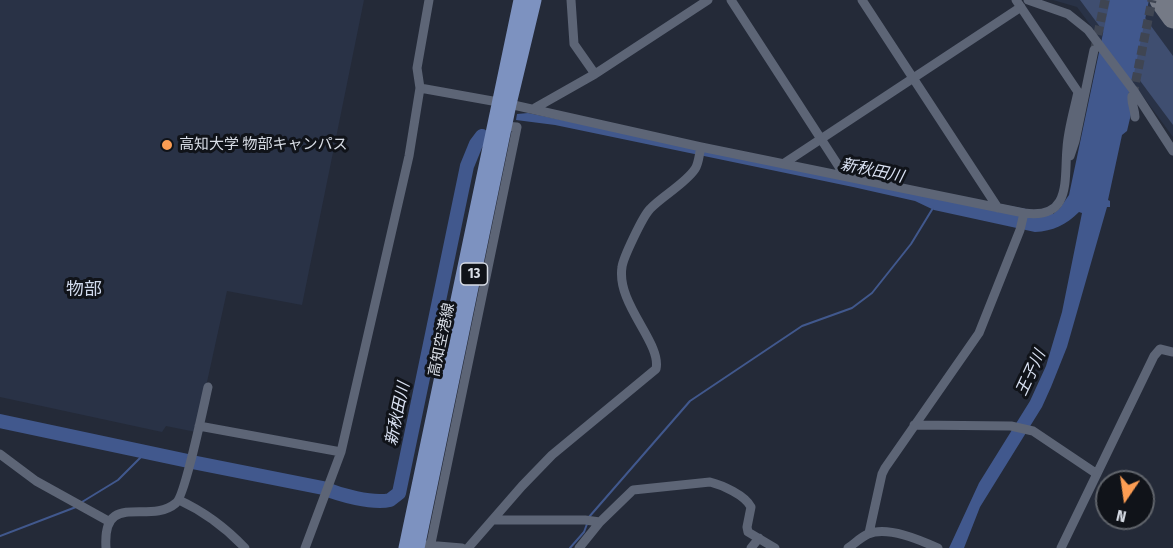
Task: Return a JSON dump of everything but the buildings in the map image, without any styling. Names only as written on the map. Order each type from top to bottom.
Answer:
[{"type":"main road","name":"高知空港線","points":[[418,547],[521,0]]},
{"type":"main road","name":"高知空港線","points":[[418,547],[504,126],[503,103],[534,0]]},
{"type":"street","points":[[305,548],[341,452],[409,156],[420,88],[417,68],[429,0]]},
{"type":"street","points":[[571,0],[574,44],[595,74]]},
{"type":"street","points":[[535,108],[595,74],[708,0]]},
{"type":"street","points":[[731,0],[845,176]]},
{"type":"street","points":[[862,0],[998,208]]},
{"type":"street","points":[[420,88],[535,108],[700,151],[845,176],[1024,214],[1046,213],[1057,206],[1064,192],[1066,148],[1078,92],[1022,2]]},
{"type":"street","points":[[783,164],[914,78],[1022,2],[1068,14],[1088,30],[1134,91],[1173,151]]},
{"type":"street","points":[[1067,164],[1075,141],[1095,50]]},
{"type":"street","points":[[1132,96],[1131,102],[1135,117]]},
{"type":"street","points":[[468,548],[552,455],[656,369],[657,364],[652,345],[634,315],[621,283],[622,264],[649,210],[694,170],[700,151]]},
{"type":"street","points":[[869,533],[882,474],[979,333],[1020,230],[1024,214]]},
{"type":"street","points":[[1099,470],[1154,356],[1160,349],[1173,352]]},
{"type":"street","points":[[106,548],[106,534],[115,516],[125,511],[158,511],[170,507],[179,500],[208,387]]},
{"type":"street","points":[[914,425],[1011,426],[1033,431],[1095,473]]},
{"type":"street","points":[[199,426],[341,452]]},
{"type":"street","points":[[0,454],[36,481],[110,522]]},
{"type":"street","points":[[1061,548],[1095,478]]},
{"type":"street","points":[[579,548],[600,522],[633,490],[710,483],[722,486],[750,504],[747,530],[775,548]]},
{"type":"street","points":[[179,500],[224,526],[245,548]]},
{"type":"street","points":[[494,520],[600,522]]},
{"type":"street","points":[[848,548],[869,533],[892,533],[915,538],[938,548]]},
{"type":"street","points":[[751,548],[759,538]]},
{"type":"street","points":[[418,547],[462,548]]},
{"type":"shaded area","name":"高知大学 物部キャンパス","points":[[0,0],[364,0],[302,305],[227,291],[196,432],[166,426],[162,432],[0,397]]},
{"type":"shaded area","points":[[1053,0],[1173,0],[1173,137],[1077,7]]},
{"type":"shaded area","points":[[1080,0],[1132,0],[1173,56],[1173,125]]},
{"type":"shaded area","points":[[1110,0],[1149,0],[1129,98],[1132,110],[1127,131],[1122,135],[1108,200],[1110,207],[1107,207],[1067,347],[1051,387],[1042,407],[980,507],[964,548],[949,548],[979,483],[1030,401],[1046,366],[1062,312],[1082,213],[1079,212],[1059,227],[1035,232],[934,210],[915,201],[853,187],[555,125],[516,120],[517,114],[528,113],[705,149],[1053,214],[1069,195]]},
{"type":"waterway","name":"新秋田川","points":[[192,462],[323,488],[365,500],[390,500],[399,493],[467,166],[482,136]]},
{"type":"waterway","points":[[589,517],[690,401],[802,326],[852,308],[872,293],[911,244],[933,208]]},
{"type":"waterway","name":"新秋田川","points":[[0,421],[188,461]]},
{"type":"waterway","points":[[82,502],[118,480],[146,452]]},
{"type":"waterway","points":[[0,536],[76,507]]},
{"type":"waterway","points":[[570,548],[584,532],[587,524]]},
{"type":"taxiway","points":[[1160,0],[1173,18]]},
{"type":"tunnel","points":[[1095,48],[1105,0]]},
{"type":"tunnel","points":[[1133,95],[1152,0]]},
{"type":"place","name":"高知大学 物部キャンパス","points":[[167,145]]},
{"type":"district","name":"物部","points":[[84,290]]},
{"type":"water label","name":"王子川","points":[[1031,373]]}]
